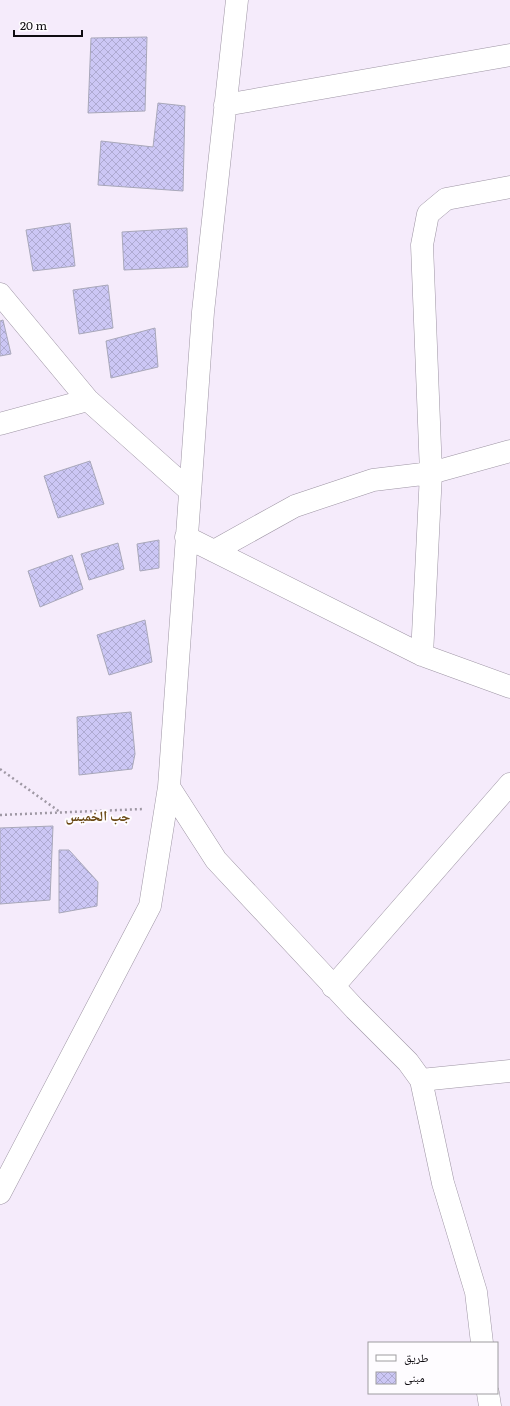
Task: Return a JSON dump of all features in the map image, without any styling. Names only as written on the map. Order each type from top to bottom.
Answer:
[{"type":"street","points":[[0,1193],[150,906],[169,787],[203,312],[237,0]]},
{"type":"street","points":[[225,105],[510,55]]},
{"type":"street","points":[[422,655],[431,472],[422,245],[428,214],[446,199],[510,186]]},
{"type":"street","points":[[0,294],[88,400],[190,491]]},
{"type":"street","points":[[0,424],[88,400]]},
{"type":"street","points":[[214,550],[295,506],[373,480],[431,472],[510,451]]},
{"type":"street","points":[[186,537],[422,655],[510,687]]},
{"type":"street","points":[[333,986],[510,784]]},
{"type":"street","points":[[169,787],[216,860],[333,986],[408,1062],[421,1080],[443,1183],[476,1292],[482,1342]]},
{"type":"street","points":[[421,1080],[510,1071]]},
{"type":"street","points":[[488,1394],[490,1406]]},
{"type":"path","points":[[0,769],[61,812]]},
{"type":"path","points":[[0,815],[165,808]]},
{"type":"building","points":[[147,37],[145,111],[88,113],[91,38]]},
{"type":"building","points":[[158,103],[185,106],[183,191],[98,185],[101,141],[153,147]]},
{"type":"building","points":[[70,223],[75,266],[33,271],[26,230]]},
{"type":"building","points":[[187,228],[188,267],[124,270],[122,232]]},
{"type":"building","points":[[108,285],[113,328],[79,334],[73,290]]},
{"type":"building","points":[[3,320],[11,354],[0,356],[0,321]]},
{"type":"building","points":[[155,328],[158,367],[111,378],[106,341]]},
{"type":"building","points":[[90,461],[104,504],[58,518],[44,476]]},
{"type":"building","points":[[159,540],[159,568],[140,571],[137,544]]},
{"type":"building","points":[[118,543],[124,569],[89,580],[81,554]]},
{"type":"building","points":[[72,555],[83,589],[40,607],[28,571]]},
{"type":"building","points":[[145,620],[152,662],[109,675],[97,635]]},
{"type":"building","points":[[131,712],[135,754],[132,769],[79,775],[77,717]]},
{"type":"building","points":[[53,826],[50,900],[0,904],[0,828]]},
{"type":"building","points":[[59,850],[69,850],[98,882],[97,906],[59,913]]},
{"type":"district","name":"جب الخميس","points":[[98,815]]}]
